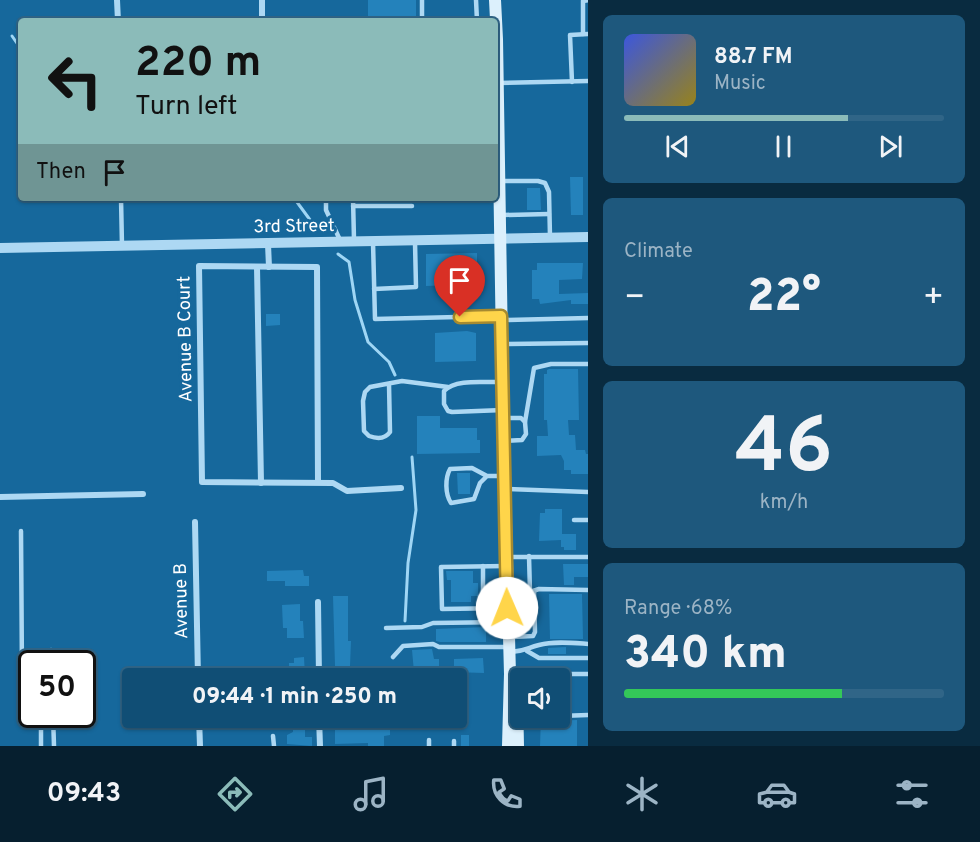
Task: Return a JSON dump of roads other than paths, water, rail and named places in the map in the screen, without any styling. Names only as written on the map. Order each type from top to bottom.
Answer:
[{"type":"main road","points":[[495,0],[495,18]]},
{"type":"main road","points":[[498,83],[506,592],[510,674],[508,746]]},
{"type":"main road","points":[[518,746],[521,728]]},
{"type":"street","points":[[117,0],[118,18]]},
{"type":"street","points":[[262,0],[262,18]]},
{"type":"street","name":"3rd Street","points":[[0,248],[588,237]]},
{"type":"street","points":[[268,244],[268,267]]},
{"type":"street","name":"Avenue B Court","points":[[318,482],[317,267],[199,266],[202,482],[318,482],[333,483],[347,491],[401,489]]},
{"type":"street","points":[[257,267],[261,483]]},
{"type":"street","points":[[0,497],[143,494]]},
{"type":"street","name":"Avenue B","points":[[195,522],[198,668]]},
{"type":"street","points":[[318,602],[319,668]]},
{"type":"street","points":[[199,728],[200,746]]},
{"type":"street","points":[[319,728],[320,746]]},
{"type":"lane","points":[[422,0],[422,18]]},
{"type":"lane","points":[[476,0],[477,18]]},
{"type":"lane","points":[[572,82],[570,35],[586,34],[583,0],[588,0]]},
{"type":"lane","points":[[498,83],[588,81]]},
{"type":"lane","points":[[500,181],[546,183],[549,192],[550,237]]},
{"type":"lane","points":[[121,201],[122,246]]},
{"type":"lane","points":[[326,201],[326,210],[342,243]]},
{"type":"lane","points":[[353,201],[354,243]]},
{"type":"lane","points":[[353,206],[412,206]]},
{"type":"lane","points":[[500,215],[549,214]]},
{"type":"lane","points":[[374,289],[416,287],[415,241]]},
{"type":"lane","points":[[373,242],[375,319],[588,318]]},
{"type":"lane","points":[[502,344],[588,343]]},
{"type":"lane","points":[[504,441],[522,440],[526,434],[525,422],[534,368],[551,364],[588,364]]},
{"type":"lane","points":[[389,384],[390,432],[387,437],[369,436],[364,431],[364,392],[370,387],[402,381],[448,387],[461,384],[503,382]]},
{"type":"lane","points":[[448,387],[444,391],[444,404],[448,411],[503,414],[521,418],[525,422]]},
{"type":"lane","points":[[487,476],[480,483],[474,499],[451,503],[447,486],[447,475],[450,469],[472,468],[505,482],[588,492]]},
{"type":"lane","points":[[574,520],[588,520]]},
{"type":"lane","points":[[21,531],[22,650]]},
{"type":"lane","points":[[393,657],[404,646],[508,645],[532,636],[535,632],[529,556]]},
{"type":"lane","points":[[507,608],[442,609],[441,567],[483,566],[529,556],[588,557]]},
{"type":"lane","points":[[483,566],[483,609]]},
{"type":"lane","points":[[506,592],[532,591],[539,588],[588,590]]},
{"type":"lane","points":[[386,628],[422,627],[433,623],[507,621]]},
{"type":"lane","points":[[527,651],[538,645],[588,644]]},
{"type":"lane","points":[[508,645],[527,651],[539,658],[588,658]]},
{"type":"lane","points":[[570,674],[588,674]]},
{"type":"lane","points":[[570,716],[588,715]]},
{"type":"lane","points":[[41,728],[41,746]]},
{"type":"lane","points":[[53,728],[54,746]]},
{"type":"lane","points":[[273,736],[274,746]]},
{"type":"waterway","points":[[12,36],[18,45]]},
{"type":"waterway","points":[[296,201],[316,228]]},
{"type":"waterway","points":[[338,254],[349,262],[355,300],[368,342],[389,362],[395,375]]},
{"type":"waterway","points":[[405,621],[408,563],[416,510],[412,457]]}]
